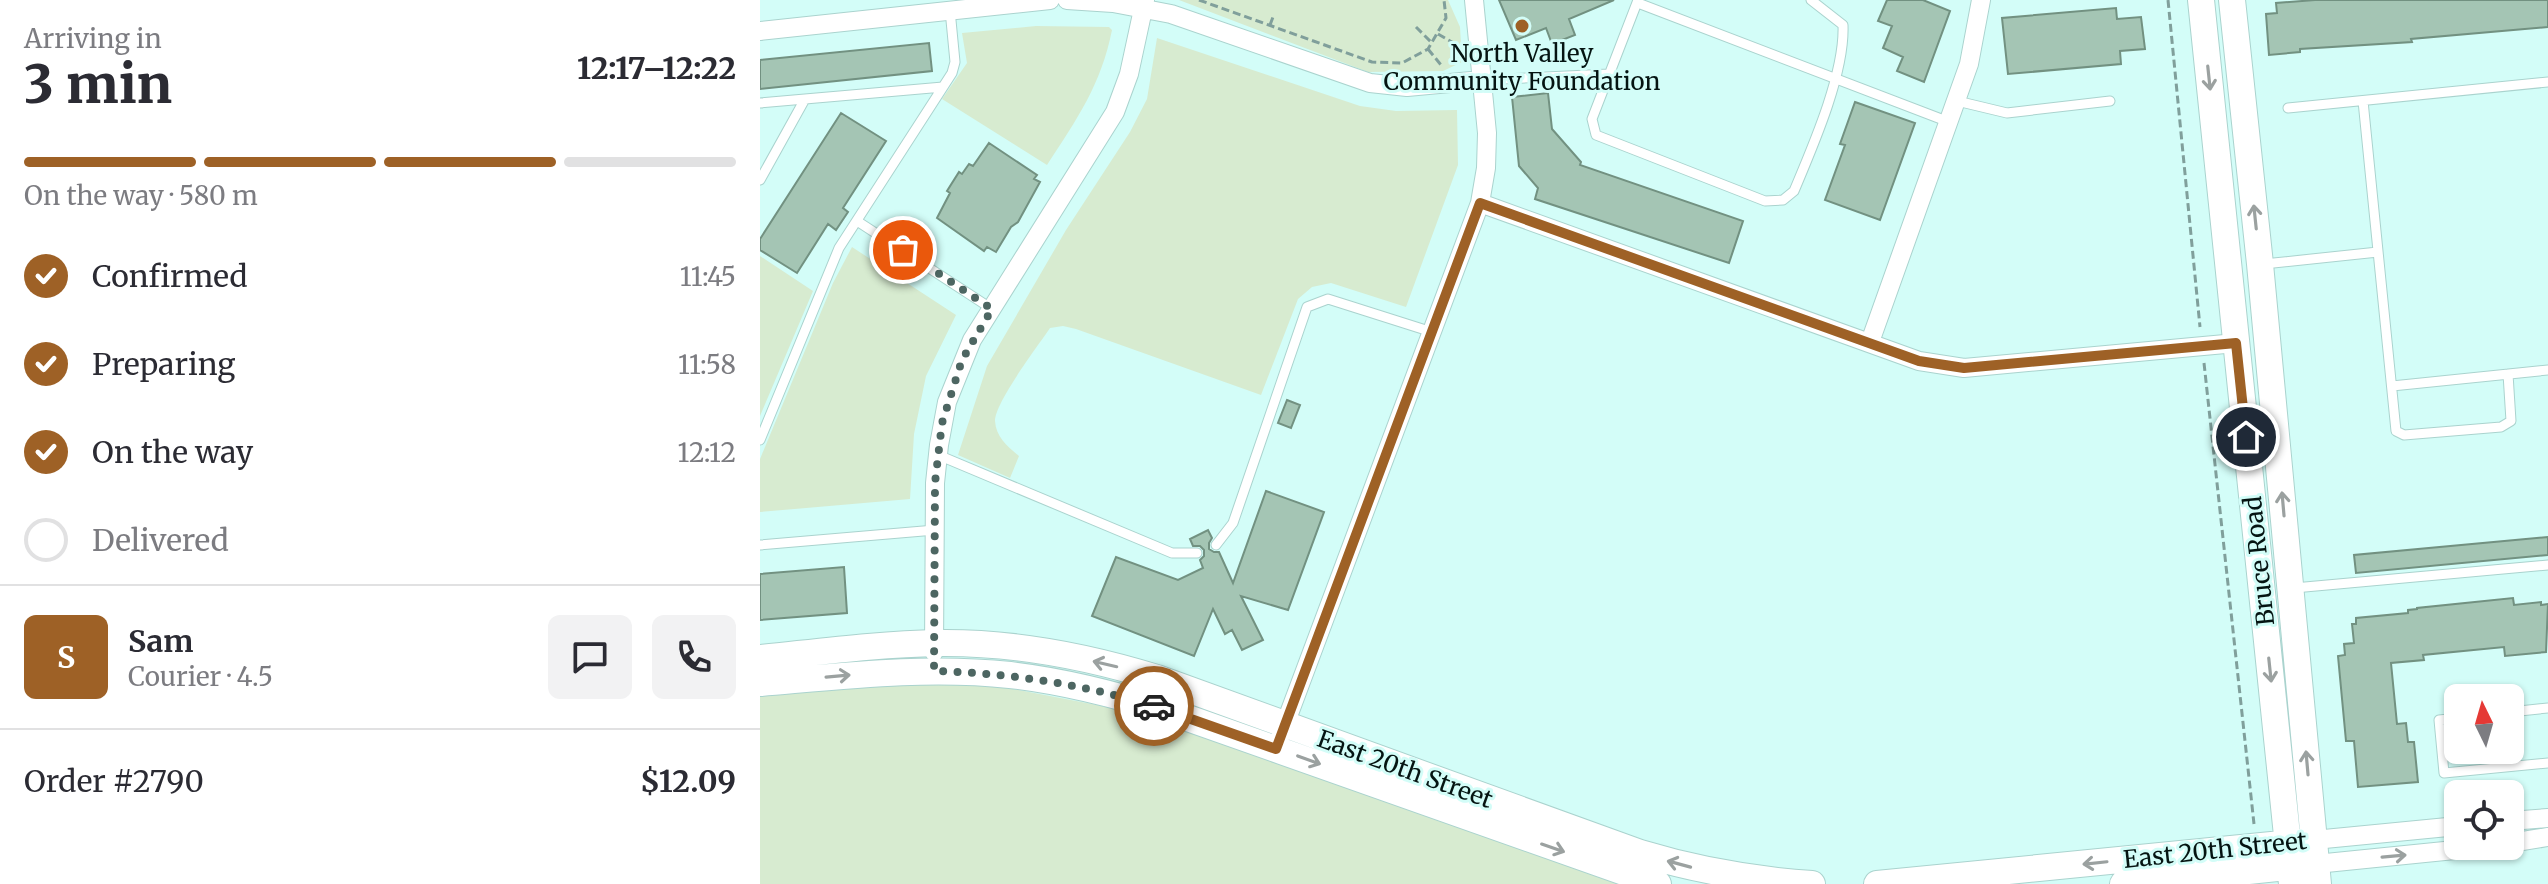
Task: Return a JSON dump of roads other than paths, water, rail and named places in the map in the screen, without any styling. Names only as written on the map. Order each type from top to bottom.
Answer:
[{"type":"street","points":[[760,31],[1050,0]]},
{"type":"street","points":[[1067,0],[1144,4],[1370,83],[1407,87],[1482,80]]},
{"type":"street","points":[[1280,737],[1480,203],[1486,168],[1487,133],[1474,0]]},
{"type":"street","points":[[1870,342],[1957,101],[1969,64],[1981,0]]},
{"type":"street","name":"Bruce Road","points":[[2201,0],[2236,343],[2303,864]]},
{"type":"street","name":"Bruce Road","points":[[2232,0],[2290,589],[2303,864]]},
{"type":"street","points":[[934,671],[935,483],[942,423],[954,381],[972,340],[1115,112],[1129,74],[1144,4]]},
{"type":"street","points":[[1480,203],[1919,361],[1964,368],[2236,343]]},
{"type":"street","name":"East 20th Street","points":[[760,658],[934,643],[1024,648],[1104,663],[1157,678],[1280,737],[1658,884]]},
{"type":"street","name":"East 20th Street","points":[[760,683],[934,671],[1010,675],[1089,689],[1280,737],[1651,857],[1724,874],[1812,884]]},
{"type":"street","points":[[2524,820],[2548,818]]},
{"type":"street","name":"East 20th Street","points":[[1877,884],[2256,846],[2303,864],[2444,829]]},
{"type":"street","points":[[2524,841],[2548,837]]},
{"type":"street","name":"East 20th Street","points":[[2123,884],[2444,851]]},
{"type":"lane","points":[[1811,0],[1843,25],[1844,37],[1836,78],[1794,191],[1783,200],[1765,201],[1596,135],[1592,119],[1638,1],[1836,78],[1949,122]]},
{"type":"lane","points":[[760,440],[839,248],[943,87],[955,62],[950,10]]},
{"type":"lane","points":[[1482,80],[1609,74]]},
{"type":"lane","points":[[2288,108],[2548,82]]},
{"type":"lane","points":[[760,103],[943,87]]},
{"type":"lane","points":[[760,180],[805,99]]},
{"type":"lane","points":[[1957,101],[2007,113],[2110,101]]},
{"type":"lane","points":[[2363,101],[2396,431],[2404,435],[2501,427],[2511,421],[2508,374]]},
{"type":"lane","points":[[857,221],[992,309]]},
{"type":"lane","points":[[2260,264],[2378,252]]},
{"type":"lane","points":[[1216,545],[1233,523],[1307,307],[1328,299],[1432,332]]},
{"type":"lane","points":[[2392,386],[2548,370]]},
{"type":"lane","points":[[938,455],[1172,553],[1197,553]]},
{"type":"lane","points":[[760,545],[935,530]]},
{"type":"lane","points":[[2290,589],[2548,565]]},
{"type":"lane","points":[[2524,711],[2548,708]]},
{"type":"lane","points":[[2444,719],[2439,720],[2444,773],[2548,763]]},
{"type":"place","name":"North Valley Community Foundation","points":[[1522,26]]}]
